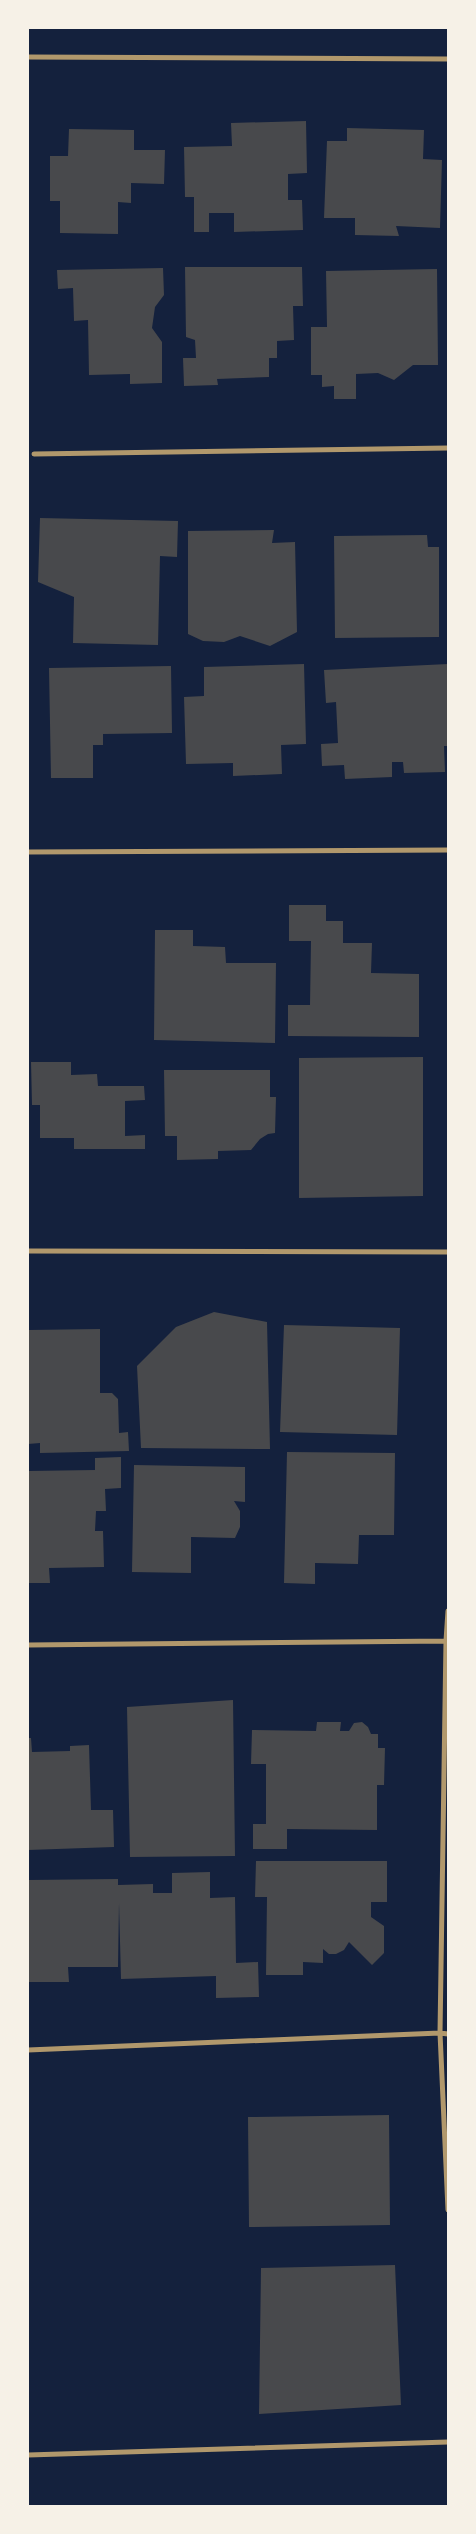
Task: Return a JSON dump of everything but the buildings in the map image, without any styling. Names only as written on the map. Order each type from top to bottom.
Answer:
[{"type":"street","points":[[28,57],[448,59]]},
{"type":"street","points":[[34,454],[448,448]]},
{"type":"street","points":[[28,852],[448,850]]},
{"type":"street","points":[[28,1251],[448,1252]]},
{"type":"street","points":[[448,1612],[440,2034],[448,2210]]},
{"type":"street","points":[[28,1646],[447,1640]]},
{"type":"street","points":[[28,2050],[448,2034]]},
{"type":"street","points":[[28,2455],[448,2442]]}]
